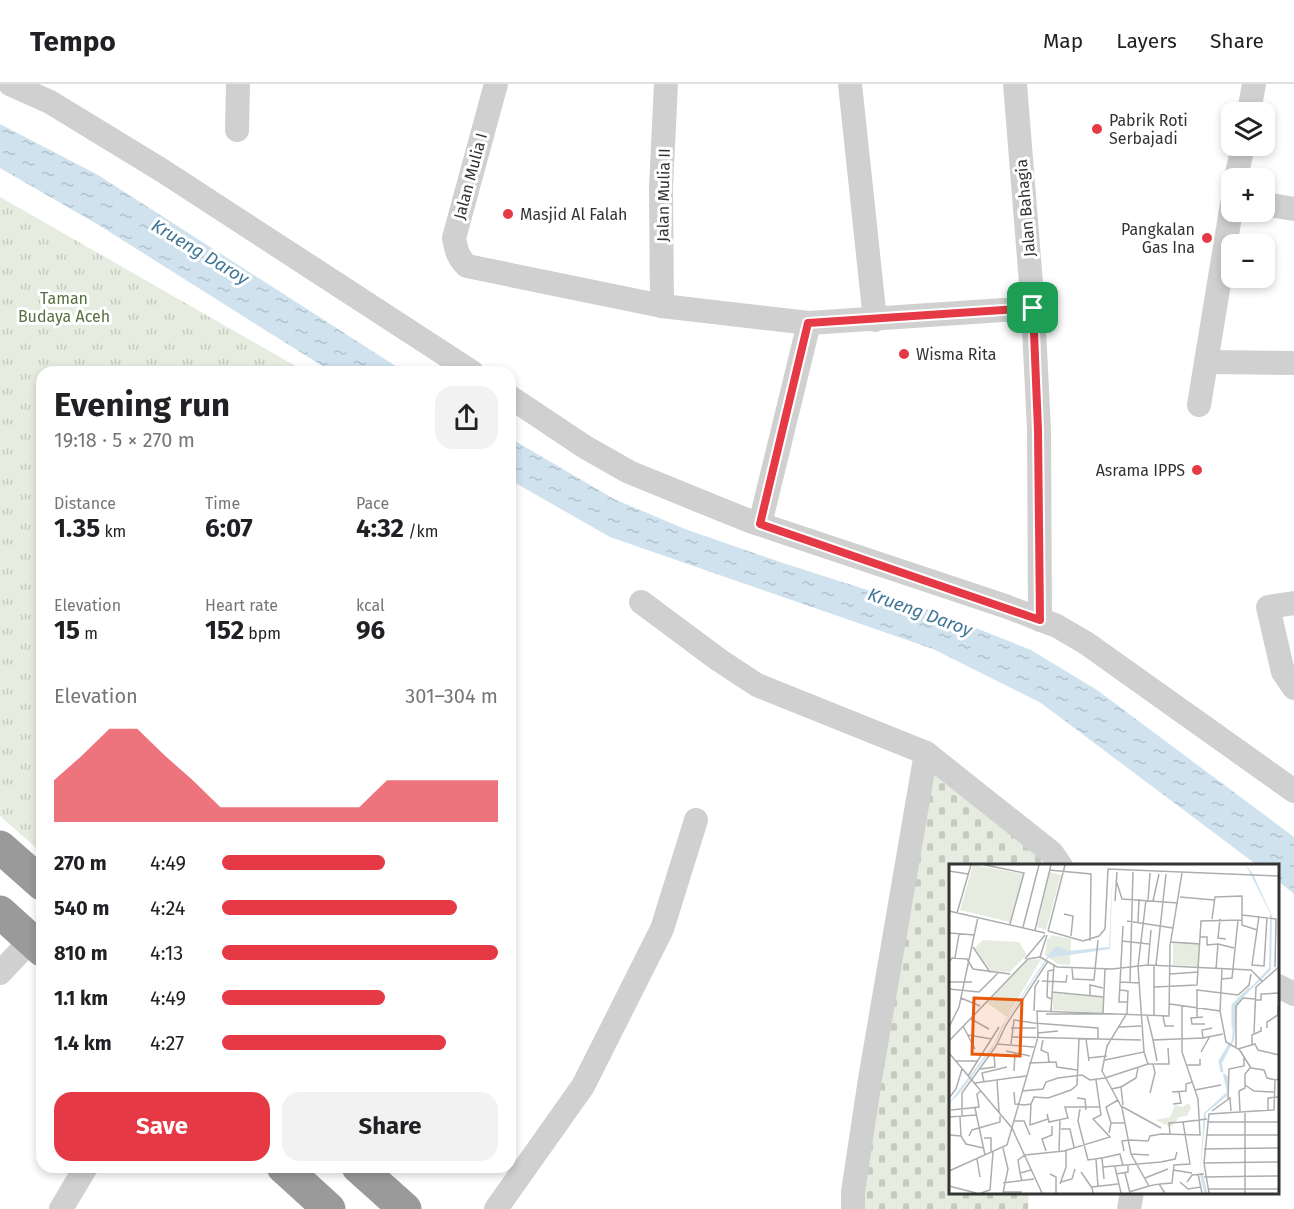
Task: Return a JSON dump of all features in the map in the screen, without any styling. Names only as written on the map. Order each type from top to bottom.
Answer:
[{"type":"highway","points":[[0,846],[36,879]]},
{"type":"highway","points":[[0,912],[36,944]]},
{"type":"highway","points":[[290,1173],[329,1209]]},
{"type":"highway","points":[[365,1173],[405,1209]]},
{"type":"street","points":[[10,84],[50,102],[163,171],[463,366]]},
{"type":"street","points":[[237,130],[238,84]]},
{"type":"street","name":"Jalan Mulia I","points":[[496,84],[454,238],[458,255],[467,266],[662,306]]},
{"type":"street","name":"Jalan Mulia II","points":[[662,306],[661,187],[666,84]]},
{"type":"street","points":[[850,84],[875,320]]},
{"type":"street","name":"Jalan Bahagia","points":[[1016,84],[1033,308],[1038,430],[1040,620]]},
{"type":"street","points":[[1251,102],[1254,84]]},
{"type":"street","points":[[1275,206],[1294,209]]},
{"type":"street","points":[[1199,405],[1229,222]]},
{"type":"street","points":[[662,306],[808,323],[1033,308]]},
{"type":"street","points":[[760,524],[808,323]]},
{"type":"street","points":[[1206,362],[1294,363]]},
{"type":"street","points":[[516,401],[585,447],[629,472],[760,524],[1057,626],[1086,643],[1294,791]]},
{"type":"street","points":[[641,602],[757,685],[926,753],[1052,854],[1060,864]]},
{"type":"street","points":[[1294,603],[1268,607],[1282,672],[1294,688]]},
{"type":"street","points":[[853,1209],[853,1192],[870,1079],[926,753]]},
{"type":"street","points":[[496,1209],[583,1086],[662,929],[696,820]]},
{"type":"street","points":[[0,973],[36,946]]},
{"type":"street","points":[[1279,986],[1294,994]]},
{"type":"street","points":[[61,1209],[82,1173]]},
{"type":"street","points":[[1130,1209],[1132,1194]]},
{"type":"green space","name":"Taman Budaya Aceh","points":[[0,197],[296,366],[36,366],[36,848],[0,816]]},
{"type":"green space","points":[[917,762],[1045,857],[1046,864],[949,864],[949,1194],[1029,1194],[1028,1209],[845,1209]]},
{"type":"water","name":"Krueng Daroy","points":[[0,124],[98,175],[396,366],[322,366],[97,224],[0,168]]},
{"type":"water","name":"Krueng Daroy","points":[[516,442],[614,499],[685,529],[933,611],[1031,650],[1097,690],[1294,837],[1294,894],[1279,882],[1279,864],[1256,864],[1041,703],[933,649],[610,537],[516,483]]},
{"type":"place","name":"Pabrik Roti Serbajadi","points":[[1097,129]]},
{"type":"place","name":"Masjid Al Falah","points":[[508,214]]},
{"type":"place","name":"Pangkalan Gas Ina","points":[[1207,238]]},
{"type":"place","name":"Wisma Rita","points":[[904,354]]},
{"type":"place","name":"Asrama IPPS","points":[[1197,470]]},
{"type":"route","points":[[1033,308],[1038,430],[1040,620],[1005,606],[760,524],[808,323],[1033,308]]}]
